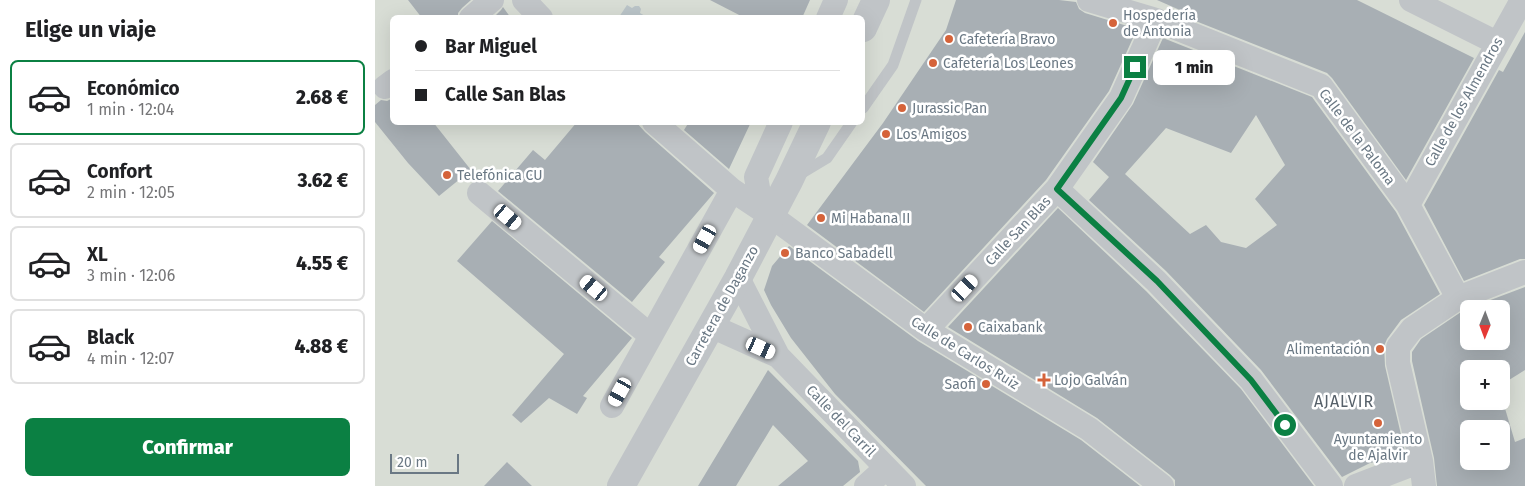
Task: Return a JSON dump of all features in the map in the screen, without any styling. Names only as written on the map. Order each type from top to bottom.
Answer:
[{"type":"street","points":[[474,15],[492,0]]},
{"type":"street","points":[[523,0],[538,15]]},
{"type":"street","points":[[829,15],[836,0]]},
{"type":"street","points":[[865,24],[876,0]]},
{"type":"street","name":"Calle de la Paloma","points":[[1089,0],[1156,20],[1321,86],[1408,205],[1458,298]]},
{"type":"street","points":[[1411,0],[1497,44]]},
{"type":"street","name":"Calle de los Almendros","points":[[1408,205],[1522,0]]},
{"type":"street","name":"Calle San Blas","points":[[926,330],[1057,189],[1121,98],[1156,20]]},
{"type":"street","name":"Calle de Carlos Ruiz","points":[[656,125],[732,190],[926,330],[1089,429],[1162,486]]},
{"type":"street","points":[[766,213],[756,177],[780,125]]},
{"type":"street","name":"Carretera de Daganzo","points":[[621,486],[738,278],[766,213],[789,181],[816,125]]},
{"type":"street","points":[[1057,189],[1157,281],[1251,380],[1331,486]]},
{"type":"street","points":[[612,406],[732,190]]},
{"type":"street","points":[[479,193],[651,336]]},
{"type":"street","points":[[1424,486],[1421,461],[1397,363],[1397,347],[1412,329],[1458,298],[1525,272]]},
{"type":"street","name":"Calle del Carril","points":[[738,278],[778,356],[904,486]]},
{"type":"street","name":"Calle del Carril","points":[[711,326],[778,356]]},
{"type":"street","points":[[1356,486],[1421,461]]},
{"type":"street","points":[[866,486],[887,468]]},
{"type":"lane","points":[[865,105],[893,65],[916,0]]},
{"type":"lane","points":[[789,181],[827,158],[850,125]]},
{"type":"shaded area","points":[[375,0],[1525,0],[1525,486],[375,486]]},
{"type":"shaded area","points":[[627,5],[632,8],[639,6],[641,9],[640,13],[643,15],[620,15]]},
{"type":"building","points":[[408,0],[471,0],[462,8],[458,15],[420,15]]},
{"type":"building","points":[[710,0],[810,0],[803,15],[739,15]]},
{"type":"building","points":[[956,0],[1059,0],[1076,2],[1079,9],[1085,13],[1137,29],[1109,91],[1046,180],[924,312],[807,225],[883,123],[946,30]]},
{"type":"building","points":[[1157,0],[1357,0],[1474,58],[1406,180],[1327,73],[1188,18],[1189,14]]},
{"type":"building","points":[[503,7],[509,15],[496,15]]},
{"type":"building","points":[[1525,32],[1525,259],[1520,259],[1464,281],[1424,205],[1499,70],[1503,72]]},
{"type":"building","points":[[1163,38],[1312,97],[1396,212],[1440,294],[1401,320],[1384,346],[1385,366],[1405,452],[1389,459],[1370,463],[1342,477],[1261,370],[1166,271],[1089,200],[1109,177],[1093,162],[1133,104]],"holes":[[[1256,115],[1285,165],[1255,199],[1277,225],[1246,248],[1221,242],[1206,225],[1190,234],[1125,174],[1166,128],[1231,153]]]},
{"type":"building","points":[[381,100],[390,100],[390,125],[435,125],[471,170],[439,196],[408,163],[375,122],[375,105]]},
{"type":"building","points":[[574,125],[639,125],[714,193],[659,257],[665,262],[632,302],[498,191],[533,150],[545,160]]},
{"type":"building","points":[[687,125],[750,125],[729,169],[684,130]]},
{"type":"building","points":[[1058,208],[1146,291],[1241,389],[1314,486],[1175,486],[1175,480],[1170,475],[1097,418],[948,327]]},
{"type":"building","points":[[492,221],[632,338],[583,396],[587,398],[577,414],[549,398],[521,423],[512,415],[564,354],[457,261]]},
{"type":"building","points":[[789,246],[918,341],[1081,440],[1140,486],[926,486],[835,394],[791,338],[771,305],[764,290],[772,266]]},
{"type":"building","points":[[1525,287],[1525,370],[1510,379],[1510,360],[1460,360],[1460,410],[1505,410],[1508,420],[1460,420],[1460,470],[1510,470],[1510,425],[1515,442],[1525,438],[1525,486],[1437,486],[1434,458],[1412,361],[1412,352],[1421,339],[1460,313],[1460,350],[1510,350],[1510,300],[1491,300]]},
{"type":"building","points":[[768,370],[858,461],[860,472],[843,486],[778,486],[808,461],[773,425],[736,486],[698,486]]},
{"type":"building","points":[[507,462],[532,486],[484,486]]},
{"type":"place","name":"Hospedería de Antonia","points":[[1113,23]]},
{"type":"place","name":"Cafetería Bravo","points":[[949,39]]},
{"type":"place","name":"Cafetería Los Leones","points":[[933,63]]},
{"type":"place","name":"Jurassic Pan","points":[[902,108]]},
{"type":"place","name":"Los Amigos","points":[[886,134]]},
{"type":"place","name":"Telefónica CU","points":[[447,175]]},
{"type":"place","name":"Mi Habana II","points":[[821,218]]},
{"type":"place","name":"Banco Sabadell","points":[[785,253]]},
{"type":"place","name":"Caixabank","points":[[968,327]]},
{"type":"place","name":"Alimentación","points":[[1380,349]]},
{"type":"place","name":"Lojo Galván","points":[[1044,380]]},
{"type":"place","name":"Saofi","points":[[986,384]]},
{"type":"place","name":"Ayuntamiento de Ajalvir","points":[[1378,423]]},
{"type":"district","name":"AJALVIR","points":[[1344,401]]},
{"type":"route","points":[[1135,67],[1121,98],[1057,189],[1157,281],[1251,380],[1285,425]]}]
